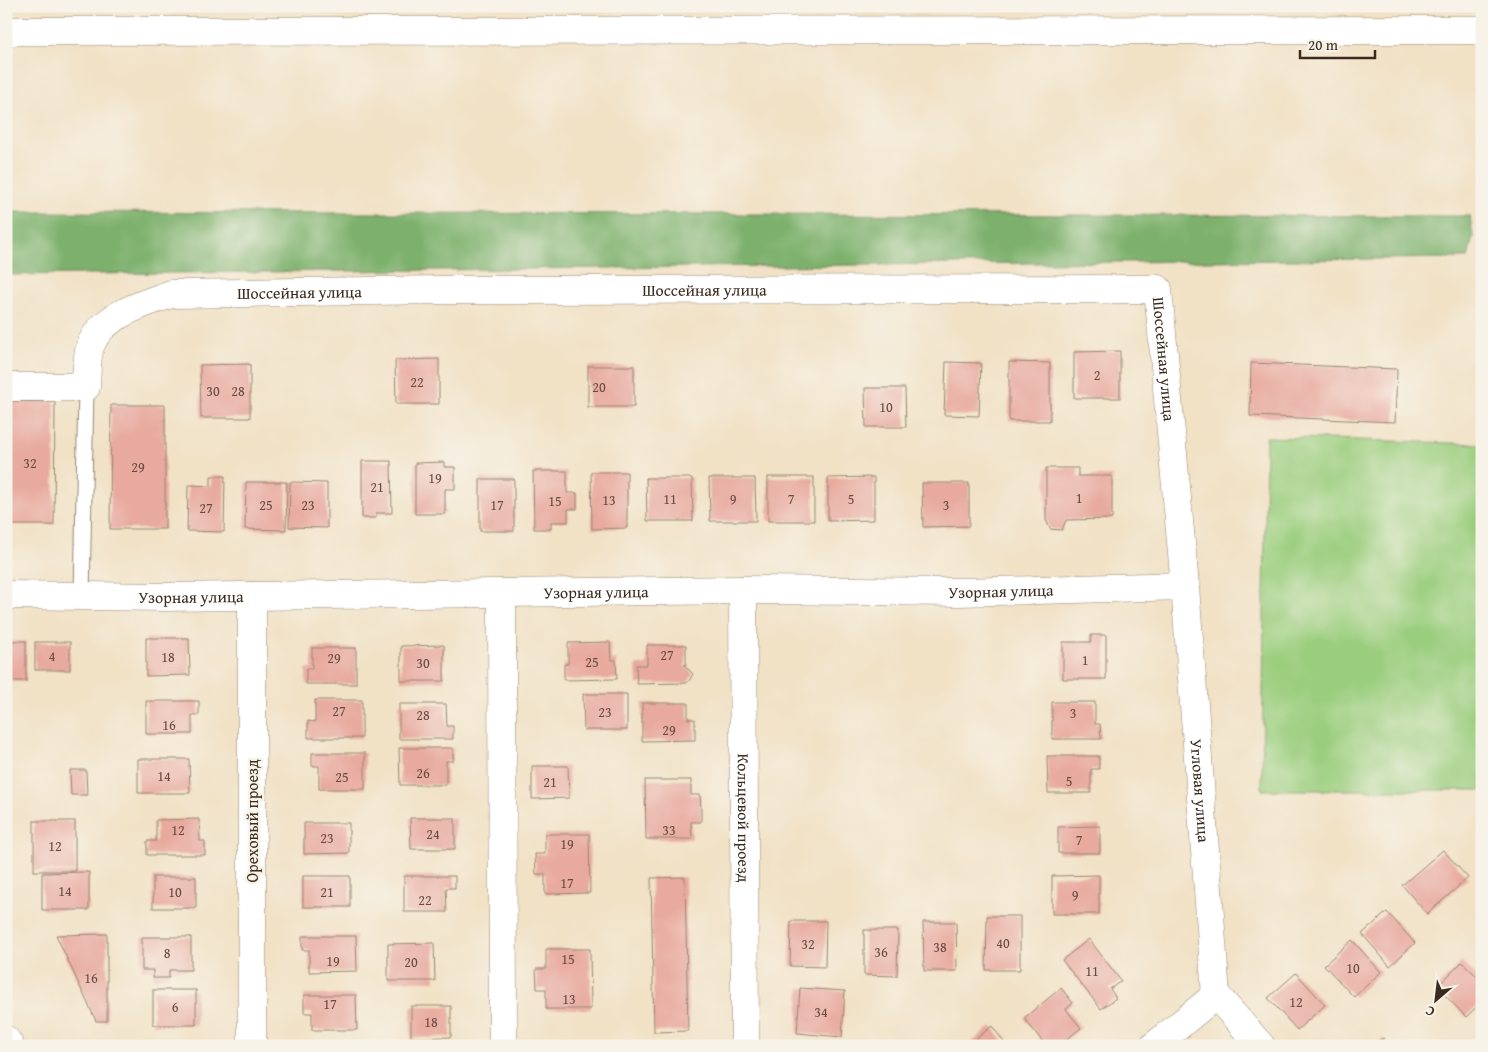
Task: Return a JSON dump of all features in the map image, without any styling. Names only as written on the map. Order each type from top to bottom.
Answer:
[{"type":"street","points":[[6,31],[1482,30]]},
{"type":"street","name":"Шоссейная улица","points":[[86,386],[90,345],[103,326],[140,305],[171,294],[442,290],[1158,289],[1185,586]]},
{"type":"street","points":[[6,387],[86,386]]},
{"type":"street","name":"Узорная улица","points":[[6,595],[252,596],[743,590],[960,592],[1185,586]]},
{"type":"street","name":"Угловая улица","points":[[1185,586],[1216,995]]},
{"type":"street","name":"Кольцевой проезд","points":[[743,590],[746,1046]]},
{"type":"street","points":[[502,594],[503,1046]]},
{"type":"street","name":"Ореховый проезд","points":[[252,596],[252,1046]]},
{"type":"street","points":[[1154,1046],[1216,995],[1261,1046]]},
{"type":"street","points":[[6,1040],[10,1046]]},
{"type":"lane","points":[[82,596],[86,386]]},
{"type":"green space","points":[[6,212],[1470,216],[1473,237],[1468,258],[6,275]]},
{"type":"green space","points":[[1266,437],[1482,444],[1482,790],[1262,790]]},
{"type":"building","points":[[1120,351],[1120,398],[1074,398],[1074,352]]},
{"type":"building","points":[[439,359],[439,404],[396,404],[395,360]]},
{"type":"building","points":[[946,362],[981,363],[979,416],[944,415]]},
{"type":"building","points":[[1009,362],[1050,363],[1050,421],[1009,421]]},
{"type":"building","points":[[1251,363],[1397,369],[1395,422],[1250,416]]},
{"type":"building","points":[[250,364],[250,418],[201,418],[200,365]]},
{"type":"building","points":[[588,366],[634,366],[634,407],[588,407]]},
{"type":"building","points":[[865,388],[905,388],[906,427],[866,427]]},
{"type":"building","points":[[6,401],[55,402],[54,525],[6,525]]},
{"type":"building","points":[[111,405],[165,405],[165,529],[110,529]]},
{"type":"building","points":[[362,461],[391,461],[392,513],[376,513],[376,518],[362,518]]},
{"type":"building","points":[[444,462],[444,467],[455,467],[455,489],[445,489],[445,514],[415,514],[415,463]]},
{"type":"building","points":[[1046,468],[1078,468],[1078,476],[1112,476],[1112,519],[1066,520],[1062,530],[1050,529],[1046,520]]},
{"type":"building","points":[[533,471],[567,471],[567,493],[577,493],[577,509],[568,509],[568,522],[551,522],[551,529],[534,529]]},
{"type":"building","points":[[591,472],[627,472],[627,528],[592,529]]},
{"type":"building","points":[[211,476],[225,476],[224,532],[187,531],[188,485],[211,486]]},
{"type":"building","points":[[768,477],[814,477],[814,521],[768,521]]},
{"type":"building","points":[[874,477],[874,520],[828,521],[828,478]]},
{"type":"building","points":[[646,478],[692,478],[693,521],[647,521]]},
{"type":"building","points":[[709,478],[755,478],[756,521],[710,521]]},
{"type":"building","points":[[480,479],[514,479],[514,531],[480,531]]},
{"type":"building","points":[[246,482],[287,482],[286,530],[245,529]]},
{"type":"building","points":[[290,482],[327,483],[327,528],[289,527]]},
{"type":"building","points":[[922,483],[969,483],[969,526],[923,527]]},
{"type":"building","points":[[1091,635],[1106,635],[1106,679],[1063,679],[1063,642],[1091,642]]},
{"type":"building","points":[[146,638],[189,638],[190,675],[146,676]]},
{"type":"building","points":[[6,641],[26,641],[26,681],[6,681]]},
{"type":"building","points":[[35,642],[70,642],[70,670],[35,670]]},
{"type":"building","points":[[610,642],[611,660],[616,660],[617,679],[564,680],[564,664],[568,664],[568,643]]},
{"type":"building","points":[[444,645],[444,681],[401,681],[401,646]]},
{"type":"building","points":[[647,645],[686,645],[686,665],[684,665],[693,674],[689,681],[686,683],[637,684],[636,665],[647,665]]},
{"type":"building","points":[[312,648],[356,648],[356,684],[306,684],[306,669],[312,669]]},
{"type":"building","points":[[583,694],[627,694],[627,730],[584,730]]},
{"type":"building","points":[[315,700],[362,700],[362,738],[308,738],[308,721],[315,722]]},
{"type":"building","points":[[146,701],[199,701],[199,715],[192,715],[192,734],[146,734]]},
{"type":"building","points":[[1052,702],[1095,702],[1095,724],[1100,724],[1101,739],[1052,739]]},
{"type":"building","points":[[642,703],[688,703],[688,719],[695,719],[695,740],[642,741]]},
{"type":"building","points":[[399,704],[446,704],[447,726],[453,726],[453,739],[399,739]]},
{"type":"building","points":[[399,748],[453,748],[453,761],[446,761],[446,785],[400,785]]},
{"type":"building","points":[[312,753],[365,753],[365,789],[319,789],[319,766],[312,766]]},
{"type":"building","points":[[1047,756],[1099,756],[1099,769],[1091,769],[1091,793],[1048,793]]},
{"type":"building","points":[[138,759],[189,759],[190,793],[138,793]]},
{"type":"building","points":[[532,766],[568,766],[569,798],[532,799]]},
{"type":"building","points":[[70,770],[86,770],[87,795],[71,795]]},
{"type":"building","points":[[645,780],[691,780],[691,795],[700,795],[701,809],[701,822],[691,822],[692,839],[646,839]]},
{"type":"building","points":[[410,818],[455,818],[455,849],[411,849]]},
{"type":"building","points":[[199,819],[200,841],[205,841],[205,855],[147,855],[147,841],[156,841],[156,820]]},
{"type":"building","points":[[34,821],[75,821],[75,871],[34,871]]},
{"type":"building","points":[[304,823],[349,823],[349,853],[304,854]]},
{"type":"building","points":[[1100,826],[1100,853],[1058,853],[1058,827]]},
{"type":"building","points":[[545,834],[589,834],[590,893],[545,894],[545,874],[536,874],[535,854],[545,854]]},
{"type":"building","points":[[1443,850],[1468,878],[1427,914],[1402,885]]},
{"type":"building","points":[[89,872],[89,910],[42,910],[42,873]]},
{"type":"building","points":[[1099,875],[1099,914],[1052,914],[1052,876]]},
{"type":"building","points":[[303,876],[350,876],[350,907],[303,907]]},
{"type":"building","points":[[404,876],[455,876],[455,888],[446,888],[447,912],[404,912]]},
{"type":"building","points":[[153,877],[196,877],[196,908],[153,908]]},
{"type":"building","points":[[685,877],[688,1031],[654,1032],[651,878]]},
{"type":"building","points":[[1387,912],[1415,943],[1390,966],[1362,934]]},
{"type":"building","points":[[987,916],[1020,916],[1020,970],[986,970]]},
{"type":"building","points":[[791,921],[826,921],[825,967],[790,966]]},
{"type":"building","points":[[923,922],[956,922],[957,971],[924,971]]},
{"type":"building","points":[[864,930],[898,930],[897,976],[864,975]]},
{"type":"building","points":[[107,934],[107,1021],[96,1021],[56,935]]},
{"type":"building","points":[[302,936],[356,936],[357,971],[309,972],[309,950],[302,950]]},
{"type":"building","points":[[142,937],[191,937],[191,970],[169,970],[169,978],[153,978],[153,970],[142,970]]},
{"type":"building","points":[[1089,939],[1121,981],[1110,989],[1116,998],[1101,1009],[1062,960]]},
{"type":"building","points":[[1352,940],[1381,972],[1354,997],[1324,965]]},
{"type":"building","points":[[434,943],[435,981],[388,981],[388,944]]},
{"type":"building","points":[[546,949],[590,949],[591,1009],[546,1009],[546,989],[537,989],[536,969],[546,969]]},
{"type":"building","points":[[1462,962],[1482,981],[1482,1002],[1466,1017],[1437,987]]},
{"type":"building","points":[[1296,973],[1325,1005],[1297,1030],[1268,998]]},
{"type":"building","points":[[800,988],[845,991],[842,1037],[797,1033]]},
{"type":"building","points":[[1061,988],[1073,1003],[1066,1009],[1081,1028],[1058,1046],[1046,1046],[1024,1018]]},
{"type":"building","points":[[153,990],[196,990],[196,1025],[153,1025]]},
{"type":"building","points":[[304,995],[356,995],[357,1030],[312,1030],[312,1013],[304,1013]]},
{"type":"building","points":[[411,1006],[451,1006],[451,1037],[411,1038]]},
{"type":"building","points":[[992,1026],[1007,1046],[967,1046]]},
{"type":"building","points":[[1383,1038],[1390,1046],[1374,1046]]}]
